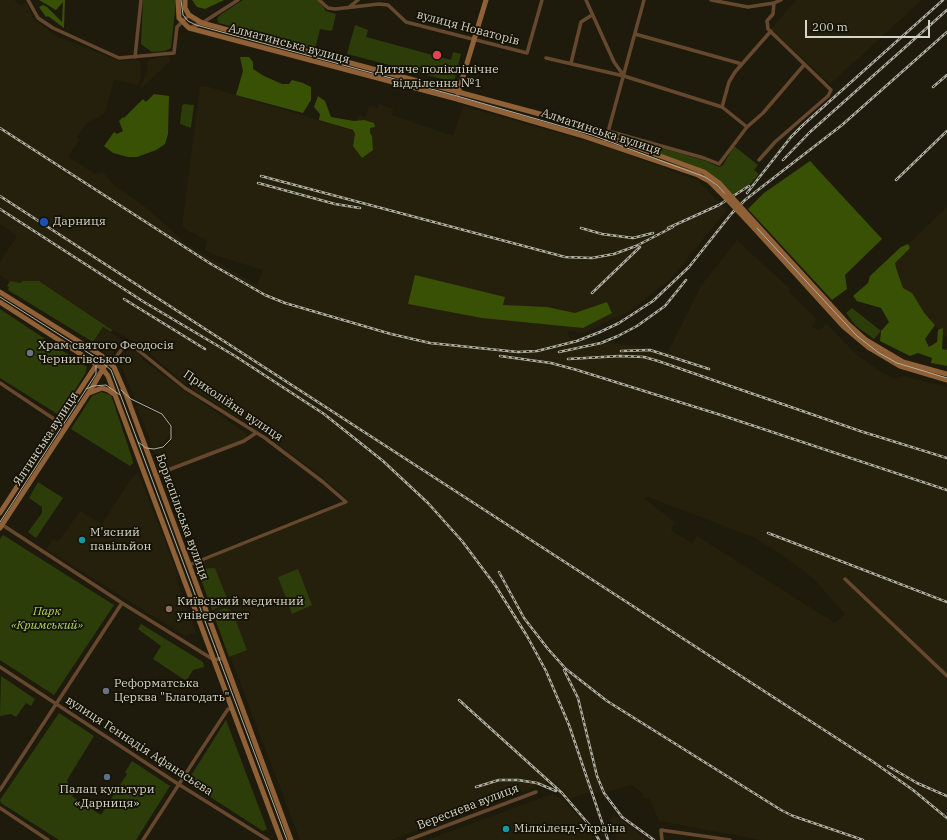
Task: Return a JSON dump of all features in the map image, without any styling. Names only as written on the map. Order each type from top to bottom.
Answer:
[{"type":"street","points":[[28,0],[38,18],[58,32],[114,56],[135,57],[174,53],[178,27],[181,21],[189,15],[185,8],[185,0]]},
{"type":"street","points":[[135,57],[141,0]]},
{"type":"street","points":[[178,0],[178,14],[181,21]]},
{"type":"street","points":[[189,28],[202,22],[238,0]]},
{"type":"street","name":"вулиця Новаторів","points":[[319,0],[328,8],[335,9],[379,4],[388,5],[406,22],[473,41],[527,53],[542,0]]},
{"type":"street","points":[[348,8],[358,0]]},
{"type":"street","points":[[456,99],[486,0]]},
{"type":"street","points":[[586,0],[614,62],[624,76]]},
{"type":"street","points":[[605,143],[644,0]]},
{"type":"street","points":[[712,0],[748,7],[774,4],[781,0]]},
{"type":"street","points":[[759,160],[775,142],[830,93],[830,87],[804,65],[770,32],[767,21],[773,14],[774,4]]},
{"type":"street","points":[[571,63],[581,22],[592,14]]},
{"type":"street","name":"Алматинська вулиця","points":[[189,15],[202,22],[459,91],[608,134],[704,172],[719,183],[726,195]]},
{"type":"street","name":"Алматинська вулиця","points":[[181,21],[189,28],[456,99],[605,143],[698,175],[709,181],[726,195],[847,323],[866,340],[903,362],[947,374]]},
{"type":"street","points":[[722,107],[729,82],[742,64],[770,32]]},
{"type":"street","points":[[635,34],[742,64]]},
{"type":"street","points":[[546,58],[624,76],[722,107],[747,127],[763,113],[804,65]]},
{"type":"street","name":"Алматинська вулиця","points":[[608,134],[704,158],[719,164],[747,127]]},
{"type":"street","name":"Алматинська вулиця","points":[[756,226],[843,326],[868,347],[900,366],[947,380]]},
{"type":"street","points":[[0,292],[109,361]]},
{"type":"street","points":[[0,302],[102,368]]},
{"type":"street","name":"Приколійна вулиця","points":[[109,361],[123,348],[133,346],[185,388],[256,433],[323,482],[346,502],[189,565]]},
{"type":"street","name":"Ялтинська вулиця","points":[[0,513],[102,356]]},
{"type":"street","points":[[85,357],[90,363],[92,372]]},
{"type":"street","name":"Ялтинська вулиця","points":[[1,526],[66,427],[102,368],[109,361]]},
{"type":"street","name":"Бориспільська вулиця","points":[[109,361],[127,397],[292,840]]},
{"type":"street","name":"Бориспільська вулиця","points":[[102,368],[108,376],[115,394],[281,840]]},
{"type":"street","points":[[0,383],[66,427]]},
{"type":"street","points":[[87,394],[102,388],[115,394]]},
{"type":"street","points":[[155,475],[244,441],[256,433]]},
{"type":"street","points":[[1,526],[214,660],[223,658]]},
{"type":"street","points":[[845,579],[947,676]]},
{"type":"street","points":[[0,790],[122,603]]},
{"type":"street","name":"вулиця Геннадія Афанасьєва","points":[[0,667],[178,784],[268,840]]},
{"type":"street","points":[[143,840],[178,784],[228,710],[232,708]]},
{"type":"street","name":"Вереснева вулиця","points":[[408,840],[536,792]]},
{"type":"street","points":[[0,808],[48,840]]},
{"type":"street","points":[[662,840],[661,830],[730,840]]},
{"type":"shaded area","points":[[0,0],[14,0],[21,5],[26,2],[33,18],[56,36],[119,61],[136,60],[140,62],[141,78],[138,85],[114,80],[105,113],[87,123],[77,137],[79,140],[68,157],[95,174],[103,172],[114,185],[147,208],[185,243],[257,285],[263,270],[217,256],[205,250],[207,241],[182,227],[200,86],[209,87],[354,131],[358,115],[365,117],[369,106],[377,108],[379,104],[393,109],[392,115],[453,136],[463,106],[604,146],[697,180],[727,210],[669,281],[628,312],[584,333],[568,331],[568,338],[646,347],[668,352],[701,286],[737,240],[790,289],[789,292],[813,315],[816,319],[812,327],[818,330],[822,329],[826,323],[856,354],[881,372],[896,379],[904,376],[947,387],[947,840],[760,840],[659,821],[649,798],[644,798],[642,793],[632,785],[606,792],[584,794],[571,799],[552,781],[391,840],[300,840],[195,564],[346,504],[348,500],[320,475],[264,434],[184,383],[136,342],[112,330],[39,281],[12,283],[0,275],[0,262],[17,236],[0,224]],"holes":[[[648,497],[753,537],[782,555],[814,579],[845,614],[835,623],[697,536],[692,544],[671,530],[675,522],[643,498]]]},
{"type":"shaded area","points":[[796,0],[922,0],[830,84],[771,29]]},
{"type":"shaded area","points":[[167,56],[169,57],[170,61],[142,88],[140,86],[148,72],[148,60]]},
{"type":"shaded area","points":[[947,207],[947,338],[882,269]]},
{"type":"shaded area","points":[[103,327],[122,340],[111,357],[92,344]]},
{"type":"shaded area","points":[[134,350],[140,354],[143,360],[168,379],[246,433],[248,438],[161,473],[154,451],[166,448],[174,437],[175,431],[172,424],[160,411],[135,399],[122,368],[117,361],[125,352]]},
{"type":"shaded area","points":[[136,404],[162,416],[167,422],[170,433],[164,443],[153,448]]},
{"type":"shaded area","points":[[138,472],[178,575],[176,578],[197,636],[193,633],[185,636],[46,549],[53,539],[58,542],[80,511],[102,524],[131,479]]},
{"type":"shaded area","points":[[552,794],[562,799],[584,823],[594,840],[427,840]]},
{"type":"shaded area","points":[[613,814],[615,814],[647,840],[617,840],[610,820]]},
{"type":"green space","points":[[39,0],[65,0],[64,28],[48,16],[46,17],[39,7],[43,5],[47,7],[62,22],[63,2],[56,10]]},
{"type":"green space","points":[[143,0],[176,0],[171,48],[165,51],[152,52],[141,44]]},
{"type":"green space","points":[[192,0],[224,0],[205,9],[197,7]]},
{"type":"green space","points":[[243,0],[317,0],[325,11],[336,14],[332,31],[320,29],[315,49],[219,23],[217,19],[220,15]]},
{"type":"green space","points":[[355,25],[368,30],[366,37],[451,60],[453,52],[461,54],[454,82],[347,54]]},
{"type":"green space","points":[[240,57],[249,57],[253,62],[253,69],[282,84],[289,84],[292,80],[311,87],[311,100],[303,113],[236,95],[243,71]]},
{"type":"green space","points":[[154,94],[169,96],[168,134],[165,144],[156,150],[137,157],[128,157],[113,153],[104,146],[114,132],[117,134],[123,131],[119,121],[143,99],[146,102]]},
{"type":"green space","points":[[318,96],[325,101],[331,117],[354,121],[364,120],[374,123],[375,127],[370,128],[373,150],[362,158],[353,146],[355,134],[353,130],[319,120],[320,114],[314,107]]},
{"type":"green space","points":[[184,104],[194,105],[191,128],[180,124],[182,106]]},
{"type":"green space","points":[[613,134],[706,161],[719,167],[723,165],[734,146],[758,165],[754,170],[759,174],[751,183],[733,196],[715,177],[617,138]]},
{"type":"green space","points":[[810,161],[882,239],[845,275],[847,289],[832,300],[748,209],[764,193]]},
{"type":"green space","points":[[908,244],[910,248],[895,263],[897,271],[903,288],[912,293],[925,314],[935,325],[925,339],[929,347],[937,342],[938,330],[943,328],[942,349],[947,350],[947,366],[931,363],[932,358],[918,353],[910,356],[880,341],[881,331],[889,322],[881,308],[857,301],[853,296],[868,283],[870,276],[901,247]]},
{"type":"green space","points":[[415,275],[505,297],[503,305],[547,307],[575,313],[607,302],[612,313],[583,328],[482,318],[408,304]]},
{"type":"green space","points":[[10,281],[20,283],[23,281],[39,281],[112,330],[111,332],[103,327],[93,342],[8,290],[9,287],[7,286]]},
{"type":"green space","points":[[852,308],[881,331],[874,339],[856,326],[846,313]]},
{"type":"green space","points":[[0,309],[87,367],[85,374],[59,415],[0,378]]},
{"type":"green space","points":[[101,392],[111,395],[132,458],[133,463],[130,466],[71,429],[92,396]]},
{"type":"green space","points":[[38,482],[63,498],[36,538],[28,532],[42,513],[42,507],[29,498]]},
{"type":"green space","name":"Парк «Кримський»","points":[[3,535],[114,605],[54,695],[0,660],[0,539]]},
{"type":"green space","points":[[215,568],[227,598],[224,605],[212,610],[197,569]]},
{"type":"green space","points":[[298,569],[312,605],[292,614],[278,577]]},
{"type":"green space","points":[[225,608],[232,611],[247,650],[229,657],[213,613]]},
{"type":"green space","points":[[141,624],[203,662],[204,667],[193,670],[186,681],[153,659],[161,646],[138,629]]},
{"type":"green space","points":[[1,676],[35,699],[31,706],[26,703],[16,717],[11,714],[0,716]]},
{"type":"green space","points":[[59,713],[94,736],[67,780],[73,797],[101,815],[127,774],[125,772],[132,761],[170,786],[136,840],[59,840],[1,803],[0,800]]},
{"type":"green space","points":[[226,720],[267,829],[263,831],[187,782]]},
{"type":"tram line","points":[[181,0],[183,15],[188,21],[196,25],[457,96],[592,135],[705,177],[717,185],[857,336],[879,353],[897,363],[947,378]]},
{"type":"tram line","points":[[0,297],[98,359],[111,370],[287,840]]},
{"type":"tram line","points":[[0,522],[96,374],[96,364],[91,355]]},
{"type":"tram line","points":[[86,389],[93,386],[106,385],[120,395]]},
{"type":"tram line","points":[[121,390],[131,399],[162,414],[171,426],[171,439],[163,447],[154,449],[146,448],[138,442]]},
{"type":"railway","points":[[747,193],[791,137],[803,125],[943,0]]},
{"type":"railway","points":[[783,160],[810,132],[947,10]]},
{"type":"railway","points":[[0,128],[211,264],[265,295],[285,303],[391,334],[430,343],[518,352],[537,351],[577,341],[600,332],[619,323],[653,301],[689,267],[732,213],[745,200],[842,125],[947,32]]},
{"type":"railway","points":[[933,87],[947,75]]},
{"type":"railway","points":[[896,180],[947,131]]},
{"type":"railway","points":[[261,176],[565,257],[592,258],[614,254],[636,246],[673,227]]},
{"type":"railway","points":[[258,183],[335,204],[360,208]]},
{"type":"railway","points":[[668,228],[719,205],[749,186]]},
{"type":"railway","points":[[0,196],[872,761],[913,790],[947,818]]},
{"type":"railway","points":[[0,209],[144,302],[235,356],[324,414],[383,461],[428,503],[462,541],[495,585],[527,636],[546,671],[569,725],[608,840]]},
{"type":"railway","points":[[581,228],[602,234],[633,238],[653,233]]},
{"type":"railway","points":[[592,293],[640,247]]},
{"type":"railway","points":[[559,352],[601,343],[637,326],[665,306],[686,280]]},
{"type":"railway","points":[[124,299],[205,349]]},
{"type":"railway","points":[[621,351],[650,350],[709,369]]},
{"type":"railway","points":[[500,356],[551,363],[577,370],[724,416],[947,490]]},
{"type":"railway","points":[[568,359],[620,356],[644,357],[860,431],[947,458]]},
{"type":"railway","points":[[768,533],[947,602]]},
{"type":"railway","points":[[499,572],[524,618],[548,649],[566,669],[607,701],[781,810],[793,816],[863,840]]},
{"type":"railway","points":[[564,670],[578,698],[597,776],[604,793],[622,817],[654,840]]},
{"type":"railway","points":[[459,700],[562,793],[592,828],[599,840]]},
{"type":"railway","points":[[888,766],[917,783],[947,796]]},
{"type":"railway","points":[[476,787],[499,780],[518,780],[537,783],[556,791]]},
{"type":"place","name":"Дитяче поліклінічне відділення №1","points":[[437,55]]},
{"type":"place","name":"Дарниця","points":[[44,222]]},
{"type":"place","name":"Храм святого Феодосія Чернигівського","points":[[30,353]]},
{"type":"place","name":"М'ясний павільйон","points":[[82,540]]},
{"type":"place","name":"Київський медичний університет","points":[[169,609]]},
{"type":"place","name":"Реформатська Церква \"Благодать\"","points":[[106,691]]},
{"type":"place","name":"Палац культури «Дарниця»","points":[[107,777]]},
{"type":"place","name":"Мілкіленд-Україна","points":[[506,829]]}]
